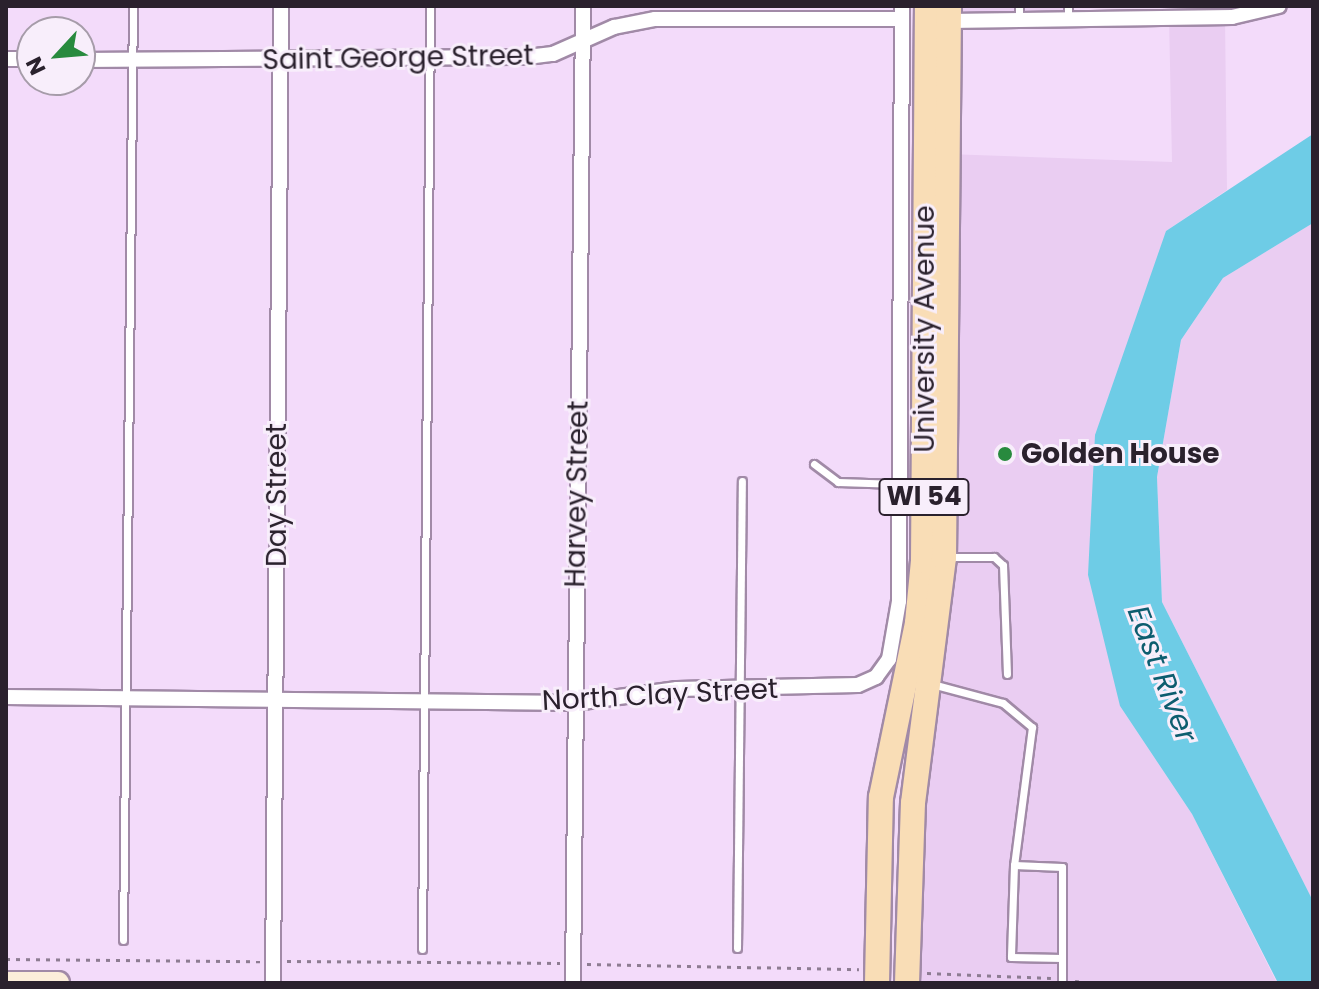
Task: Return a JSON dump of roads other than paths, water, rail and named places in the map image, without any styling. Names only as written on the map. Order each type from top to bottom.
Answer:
[{"type":"main road","name":"University Avenue","points":[[877,977],[881,797],[917,623],[923,561],[927,6]]},
{"type":"main road","name":"University Avenue","points":[[908,977],[913,803],[944,558],[949,14]]},
{"type":"main road","points":[[6,983],[58,983]]},
{"type":"street","name":"Day Street","points":[[273,983],[281,6]]},
{"type":"street","name":"Harvey Street","points":[[573,983],[583,6]]},
{"type":"street","points":[[949,14],[1205,12],[1232,17],[1279,6]]},
{"type":"street","name":"Saint George Street","points":[[96,60],[430,61],[527,57],[583,42],[614,27],[655,19],[902,12]]},
{"type":"street","name":"North Clay Street","points":[[6,697],[575,703],[677,689],[842,687],[876,677],[889,659],[899,601],[902,12]]},
{"type":"lane","points":[[123,940],[133,6]]},
{"type":"lane","points":[[422,949],[430,6]]},
{"type":"lane","points":[[814,464],[838,482],[899,484]]},
{"type":"lane","points":[[737,948],[742,481]]},
{"type":"lane","points":[[944,558],[994,557],[1003,565],[1007,674]]},
{"type":"lane","points":[[930,683],[1003,703],[1032,727],[1014,865],[1011,957],[1062,958]]},
{"type":"lane","points":[[1014,865],[1062,867],[1062,981]]},
{"type":"water","name":"East River","points":[[1313,134],[1313,223],[1223,278],[1181,340],[1157,477],[1162,602],[1313,901],[1313,983],[1278,983],[1192,814],[1120,706],[1088,575],[1095,435],[1166,231]]},
{"type":"place","name":"Golden House","points":[[1005,454]]}]
